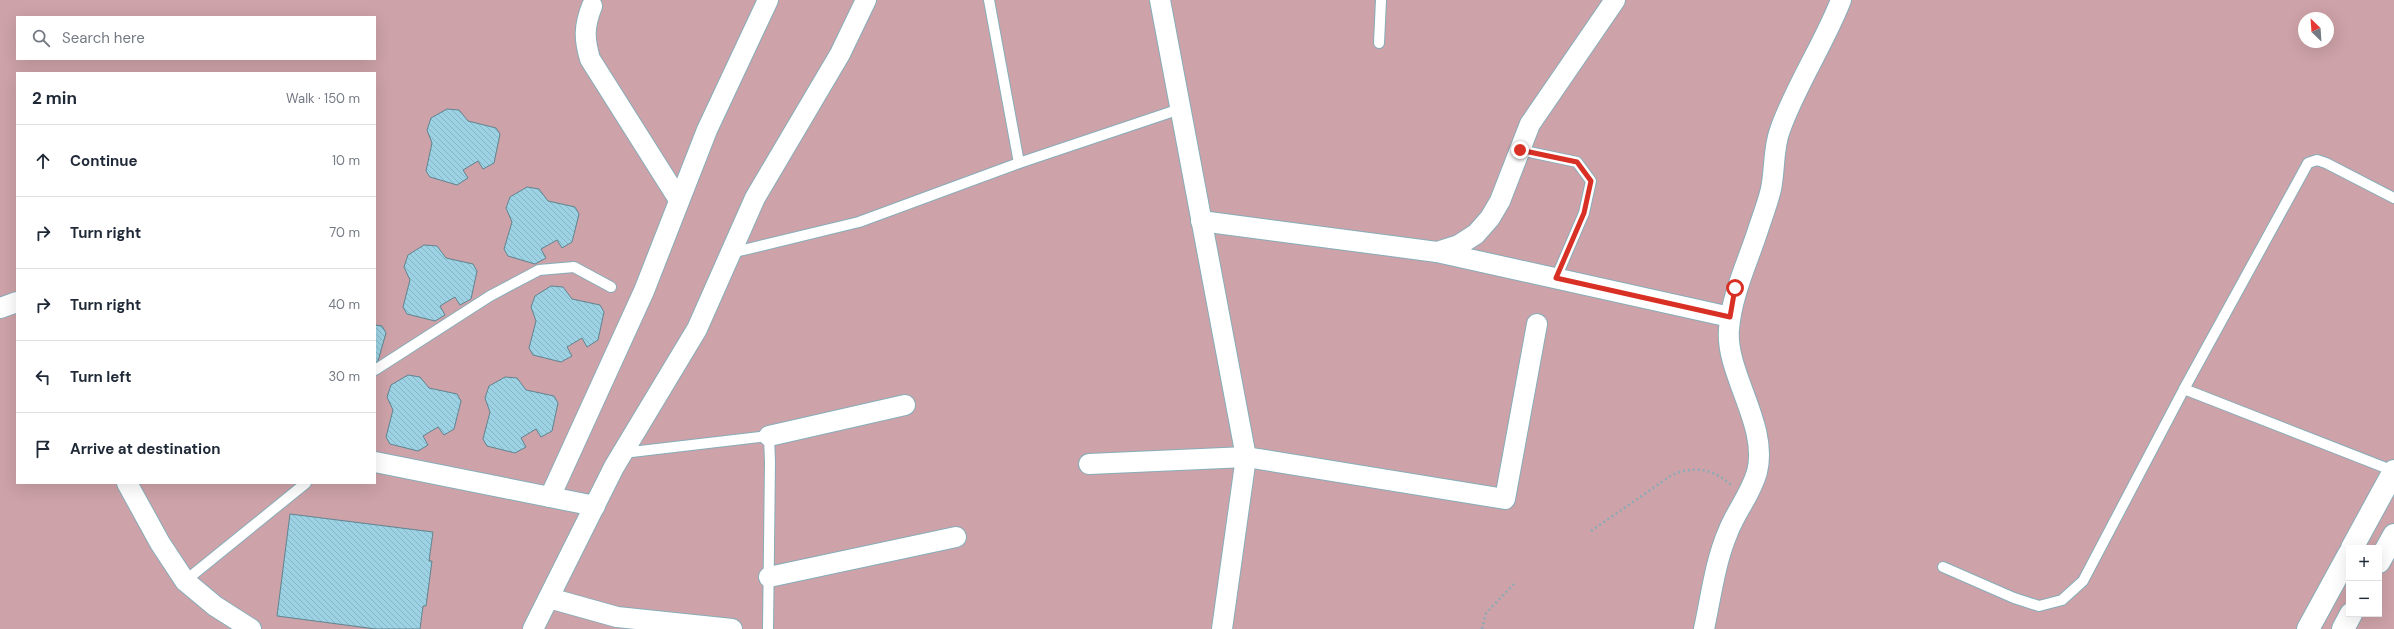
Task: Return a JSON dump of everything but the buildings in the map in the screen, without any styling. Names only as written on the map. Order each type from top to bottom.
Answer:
[{"type":"main road","points":[[2354,545],[2394,471]]},
{"type":"main road","points":[[2382,557],[2394,535]]},
{"type":"main road","points":[[2308,629],[2346,559]]},
{"type":"main road","points":[[2343,629],[2349,617]]},
{"type":"street","points":[[550,497],[644,291],[707,130],[768,0]]},
{"type":"street","points":[[533,629],[622,453],[696,329],[755,198],[840,54],[866,0]]},
{"type":"street","points":[[1160,0],[1200,221],[1246,457],[1222,629]]},
{"type":"street","points":[[1437,252],[1459,245],[1476,234],[1490,218],[1500,201],[1530,124],[1615,0]]},
{"type":"street","points":[[1704,629],[1717,567],[1728,531],[1744,503],[1757,471],[1758,442],[1748,402],[1734,363],[1728,331],[1735,288],[1752,247],[1771,190],[1779,132],[1803,77],[1841,0]]},
{"type":"street","points":[[592,6],[585,23],[584,42],[590,59],[679,200]]},
{"type":"street","points":[[1200,221],[1437,252],[1730,317]]},
{"type":"street","points":[[0,308],[16,302]]},
{"type":"street","points":[[1089,464],[1246,457],[1505,498],[1538,324]]},
{"type":"street","points":[[769,436],[905,405]]},
{"type":"street","points":[[376,462],[594,506]]},
{"type":"street","points":[[129,484],[160,543],[185,581],[211,603],[251,629]]},
{"type":"street","points":[[769,577],[956,537]]},
{"type":"street","points":[[548,598],[617,618],[630,624],[732,629]]},
{"type":"lane","points":[[989,0],[1019,163]]},
{"type":"lane","points":[[1379,43],[1382,0]]},
{"type":"lane","points":[[731,253],[859,222],[1019,163],[1180,109]]},
{"type":"lane","points":[[1520,150],[1577,162],[1591,181],[1584,213],[1556,278]]},
{"type":"lane","points":[[1943,567],[2014,598],[2039,606],[2062,600],[2083,581],[2184,389],[2308,163],[2317,160],[2326,163],[2394,198]]},
{"type":"lane","points":[[376,369],[490,296],[539,270],[574,267],[611,287]]},
{"type":"lane","points":[[2184,389],[2394,471]]},
{"type":"lane","points":[[622,453],[769,436],[768,629]]},
{"type":"lane","points":[[185,581],[305,484]]},
{"type":"path","points":[[1591,531],[1672,475],[1684,470],[1708,470],[1723,478],[1735,489],[1744,503]]},
{"type":"path","points":[[1482,629],[1486,613],[1514,584]]},
{"type":"shaded area","points":[[0,0],[2394,0],[2394,629],[0,629]]},
{"type":"route","points":[[1520,150],[1577,162],[1591,181],[1584,213],[1556,278],[1730,317],[1735,288]]}]
